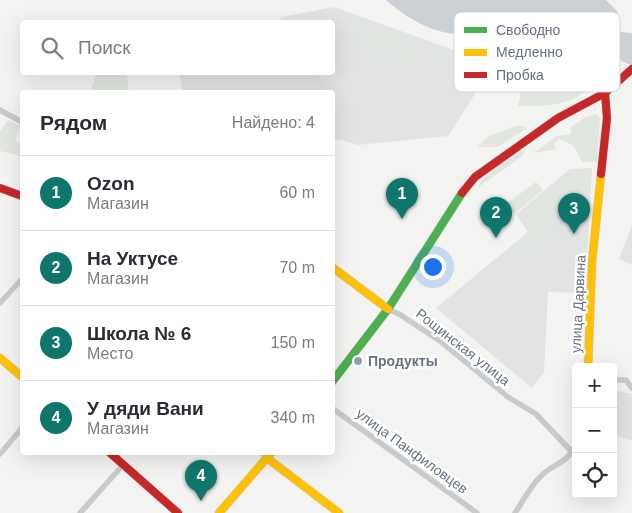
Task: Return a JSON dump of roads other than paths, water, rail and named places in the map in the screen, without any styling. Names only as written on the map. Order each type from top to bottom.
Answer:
[{"type":"street","points":[[620,80],[632,69]]},
{"type":"street","points":[[335,378],[388,309],[459,197],[475,177],[490,164],[558,118],[605,93]]},
{"type":"street","name":"улица Дарвина","points":[[588,363],[592,262],[607,118],[605,93]]},
{"type":"street","points":[[0,110],[20,121]]},
{"type":"street","points":[[0,188],[20,195]]},
{"type":"street","name":"Рощинская улица","points":[[335,269],[388,309],[400,314],[440,341],[508,397],[536,414],[572,452]]},
{"type":"street","points":[[0,303],[20,280]]},
{"type":"street","points":[[0,358],[20,375]]},
{"type":"street","points":[[617,380],[626,380],[632,388]]},
{"type":"street","name":"улица Панфиловцев","points":[[335,410],[477,513]]},
{"type":"street","points":[[0,454],[20,430]]},
{"type":"street","points":[[514,513],[541,476],[560,465],[572,452]]},
{"type":"street","points":[[112,455],[178,513]]},
{"type":"street","points":[[219,513],[270,455],[339,513]]},
{"type":"street","points":[[80,513],[123,465]]},
{"type":"place","name":"Ozon","points":[[402,219]]},
{"type":"place","name":"Школа № 6","points":[[574,234]]},
{"type":"place","name":"На Уктусе","points":[[496,238]]},
{"type":"place","name":"Продукты","points":[[358,361]]},
{"type":"place","name":"У дяди Вани","points":[[201,501]]}]
